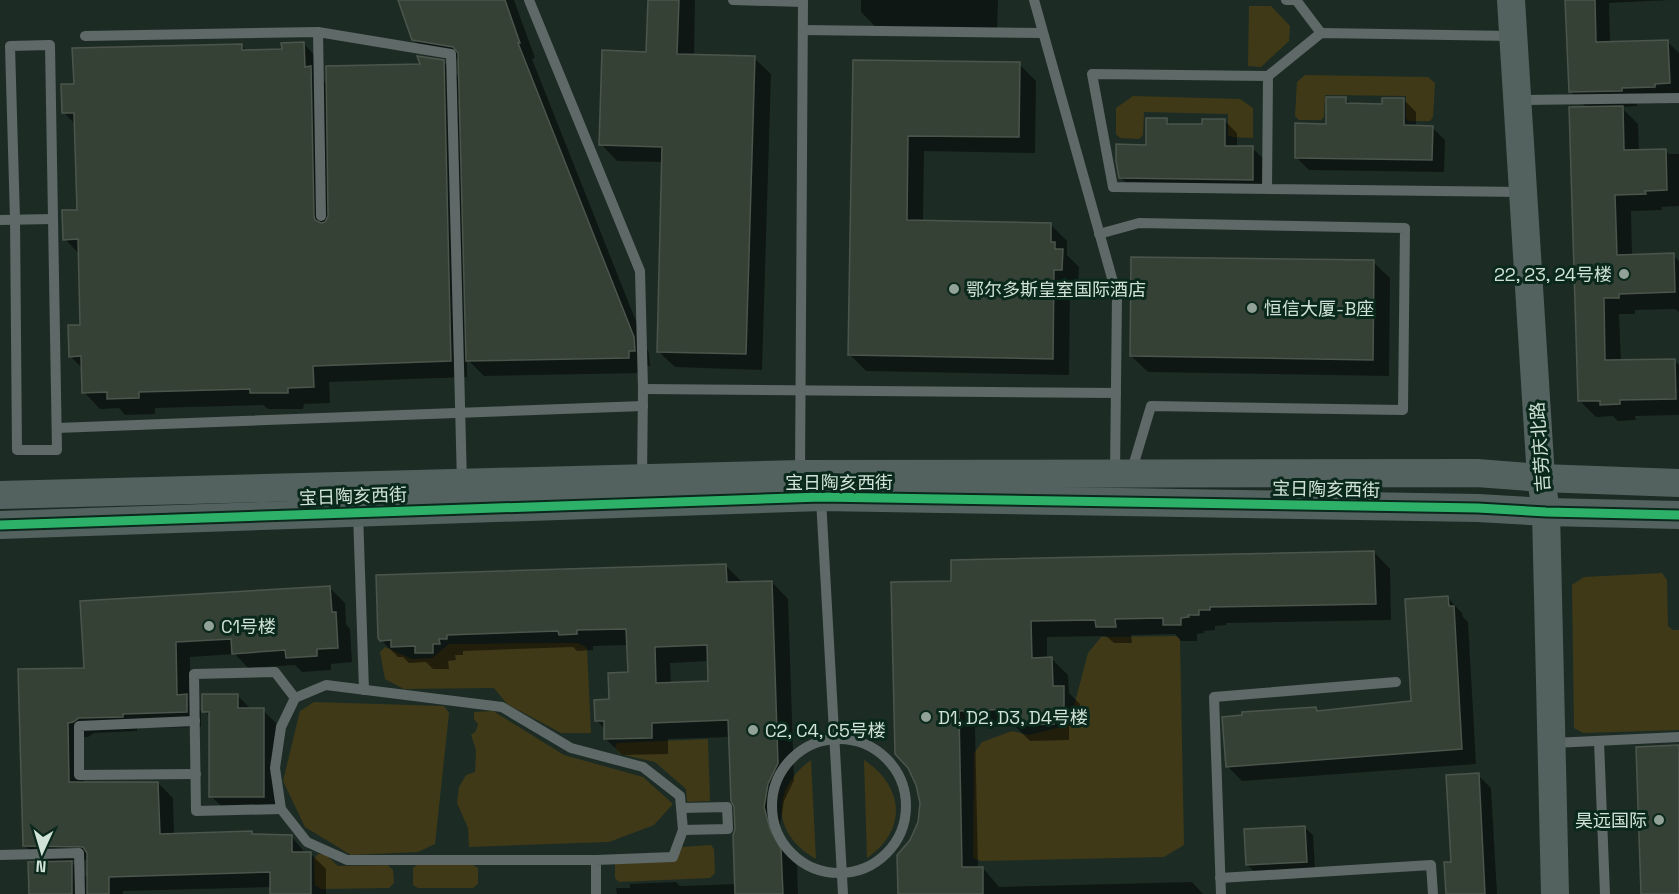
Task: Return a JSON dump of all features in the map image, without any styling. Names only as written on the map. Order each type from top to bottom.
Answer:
[{"type":"street","name":"吉劳庆北路","points":[[1511,0],[1541,478],[1546,512],[1555,894]]},
{"type":"street","name":"宝日陶亥西街","points":[[0,495],[800,474],[1477,473],[1541,478],[1679,483]]},
{"type":"street","name":"宝日陶亥西街","points":[[0,525],[821,497],[1479,507],[1546,512],[1679,515]]},
{"type":"lane","points":[[530,0],[640,272],[643,389],[642,479]]},
{"type":"lane","points":[[733,0],[803,1],[800,474]]},
{"type":"lane","points":[[1034,0],[1117,296],[1116,393],[1123,474]]},
{"type":"lane","points":[[1286,0],[1296,0],[1322,33]]},
{"type":"lane","points":[[803,30],[1043,33]]},
{"type":"lane","points":[[318,32],[321,216]]},
{"type":"lane","points":[[85,36],[318,32],[451,54],[462,483]]},
{"type":"lane","points":[[1513,36],[1322,33],[1268,76],[1092,74],[1113,187],[1523,192]]},
{"type":"lane","points":[[50,45],[57,450],[17,450],[15,219],[10,46],[50,45]]},
{"type":"lane","points":[[1267,189],[1268,76]]},
{"type":"lane","points":[[1517,100],[1679,98]]},
{"type":"lane","points":[[0,220],[53,219]]},
{"type":"lane","points":[[1099,234],[1139,223],[1405,228],[1403,410],[1151,406],[1123,474]]},
{"type":"lane","points":[[643,389],[1116,393]]},
{"type":"lane","points":[[57,428],[643,406]]},
{"type":"lane","points":[[821,497],[843,894]]},
{"type":"lane","points":[[358,513],[364,690]]},
{"type":"lane","points":[[281,809],[196,811],[194,674],[276,672],[295,698]]},
{"type":"lane","points":[[1221,894],[1214,697],[1396,682]]},
{"type":"lane","points":[[326,685],[502,707],[571,748],[643,767],[680,796],[683,830],[673,857],[596,860],[347,860],[307,842],[281,809],[275,768],[281,727],[295,698],[326,685]]},
{"type":"lane","points":[[195,721],[78,726],[80,775],[196,774]]},
{"type":"lane","points":[[1551,744],[1679,737]]},
{"type":"lane","points":[[835,739],[856,741],[875,750],[891,764],[902,782],[906,803],[904,824],[900,834],[881,859],[863,869],[842,874],[819,870],[798,860],[782,843],[773,821],[772,798],[779,776],[793,757],[812,745],[835,739]]},
{"type":"lane","points":[[1599,741],[1605,894]]},
{"type":"lane","points":[[682,808],[727,807],[728,829],[683,830]]},
{"type":"lane","points":[[0,855],[79,853],[80,894]]},
{"type":"lane","points":[[596,860],[596,894]]},
{"type":"lane","points":[[1221,878],[1431,865],[1433,894]]},
{"type":"shaded area","points":[[1249,6],[1271,6],[1290,26],[1289,41],[1261,67],[1248,66]]},
{"type":"shaded area","points":[[1305,75],[1428,77],[1435,83],[1433,117],[1430,121],[1409,121],[1406,118],[1406,96],[1325,95],[1324,117],[1321,120],[1299,120],[1295,116],[1297,82]]},
{"type":"shaded area","points":[[1133,96],[1240,99],[1253,108],[1253,138],[1228,135],[1228,114],[1144,112],[1143,135],[1139,139],[1120,138],[1116,134],[1116,108]]},
{"type":"shaded area","points":[[1662,573],[1667,580],[1668,626],[1673,630],[1679,630],[1679,730],[1583,733],[1574,728],[1572,585],[1584,577]]},
{"type":"shaded area","points":[[1176,636],[1180,639],[1184,845],[1164,857],[981,861],[973,858],[974,753],[982,742],[1012,731],[1029,735],[1069,725],[1088,653],[1101,637]]},
{"type":"shaded area","points":[[578,643],[587,648],[591,733],[561,733],[507,704],[494,688],[404,689],[385,679],[380,652],[385,647],[412,659],[432,658],[449,644]]},
{"type":"shaded area","points":[[314,702],[444,706],[449,713],[435,844],[418,852],[351,855],[305,827],[283,781],[300,711]]},
{"type":"shaded area","points":[[493,711],[564,755],[643,777],[673,804],[654,825],[609,842],[469,847],[468,828],[457,803],[459,787],[466,775],[475,772],[476,750],[471,735],[476,731],[478,724],[474,719],[474,712]]},
{"type":"shaded area","points":[[708,739],[710,801],[687,802],[686,789],[655,762],[620,754],[615,748],[617,743]]},
{"type":"shaded area","points":[[811,760],[816,859],[801,849],[791,837],[784,825],[782,811],[783,798],[788,785]]},
{"type":"shaded area","points":[[864,760],[887,782],[896,808],[895,822],[889,835],[867,858]]},
{"type":"shaded area","points":[[711,845],[714,849],[715,873],[710,878],[619,882],[615,878],[615,863],[676,861],[681,847]]},
{"type":"shaded area","points":[[318,854],[325,854],[338,866],[388,865],[393,870],[394,883],[389,888],[321,889],[315,885],[314,859]]},
{"type":"shaded area","points":[[417,865],[473,865],[478,868],[478,884],[473,888],[418,888],[413,885],[413,868]]},
{"type":"building","points":[[398,0],[505,0],[520,43],[518,43],[634,337],[635,351],[629,351],[629,358],[466,361],[458,53],[453,47],[412,40]]},
{"type":"building","points":[[648,0],[679,0],[677,54],[755,56],[746,354],[657,352],[662,147],[599,145],[602,50],[646,52]]},
{"type":"building","points":[[1565,0],[1595,0],[1596,42],[1668,40],[1670,83],[1655,84],[1655,87],[1622,88],[1622,91],[1569,92]]},
{"type":"building","points":[[304,42],[305,67],[311,66],[314,216],[315,220],[321,223],[325,222],[328,216],[326,66],[420,64],[417,56],[444,60],[451,361],[313,366],[314,387],[288,388],[288,393],[250,393],[250,389],[139,392],[139,398],[107,399],[107,392],[82,393],[81,356],[69,357],[68,325],[80,325],[78,239],[63,240],[62,210],[77,210],[74,113],[62,113],[61,84],[74,84],[72,48],[242,44],[242,50],[282,49],[281,43]]},
{"type":"building","points":[[853,60],[1020,62],[1019,137],[908,136],[907,220],[1051,223],[1051,242],[1055,242],[1055,249],[1063,249],[1062,270],[1054,270],[1053,359],[848,355]]},
{"type":"building","points":[[1326,97],[1346,97],[1346,103],[1382,104],[1382,98],[1404,98],[1404,125],[1433,126],[1432,160],[1295,158],[1295,123],[1326,124]]},
{"type":"building","name":"22, 23, 24号楼","points":[[1623,106],[1624,150],[1666,149],[1667,190],[1645,191],[1646,194],[1615,195],[1617,255],[1674,253],[1675,292],[1619,294],[1619,298],[1604,298],[1605,360],[1675,359],[1676,399],[1620,400],[1620,404],[1600,405],[1600,401],[1578,401],[1569,107]]},
{"type":"building","points":[[1146,118],[1167,118],[1167,124],[1202,124],[1202,119],[1225,119],[1225,146],[1253,146],[1253,180],[1119,178],[1116,144],[1146,145]]},
{"type":"building","name":"恒信大厦-B座","points":[[1131,257],[1374,260],[1373,360],[1130,356]]},
{"type":"building","name":"D1, D2, D3, D4号楼","points":[[1374,551],[1376,604],[1210,607],[1210,610],[1199,610],[1199,615],[1188,615],[1189,617],[1181,618],[1181,625],[1163,625],[1163,618],[1115,619],[1116,627],[1096,627],[1095,620],[1031,621],[1032,658],[1052,657],[1053,686],[1064,686],[1064,710],[1053,710],[1054,724],[1012,725],[1012,709],[959,711],[962,867],[983,867],[983,894],[898,894],[897,855],[910,840],[918,822],[920,803],[916,785],[908,768],[895,754],[891,582],[951,581],[951,560]]},
{"type":"building","name":"C2, C4, C5号楼","points":[[726,564],[727,582],[772,581],[778,763],[768,784],[764,807],[770,829],[781,849],[783,894],[735,894],[733,835],[735,829],[734,807],[731,801],[728,720],[652,723],[652,738],[604,739],[604,721],[595,721],[594,700],[609,699],[608,673],[628,672],[626,629],[577,630],[577,634],[559,635],[558,631],[447,635],[447,639],[439,639],[440,644],[433,644],[433,653],[415,653],[415,646],[391,647],[391,640],[380,641],[378,638],[376,575]],"holes":[[[707,645],[708,681],[656,683],[655,647]]]},
{"type":"building","points":[[330,586],[332,612],[336,612],[338,648],[317,649],[317,656],[286,658],[285,650],[232,654],[231,639],[176,642],[177,695],[187,694],[187,712],[79,718],[68,723],[69,782],[158,782],[160,834],[252,831],[252,834],[292,835],[292,852],[311,852],[311,894],[270,894],[270,872],[109,877],[109,894],[87,894],[87,853],[83,847],[23,846],[18,669],[84,668],[80,601]]},
{"type":"building","points":[[1448,596],[1449,606],[1454,606],[1462,749],[1226,767],[1222,717],[1242,715],[1242,712],[1316,707],[1317,711],[1411,701],[1405,599]]},
{"type":"building","points":[[202,694],[238,694],[238,708],[264,708],[264,797],[209,797],[209,712],[202,712]]},
{"type":"building","name":"昊远国际","points":[[1679,745],[1679,894],[1641,894],[1636,747]]},
{"type":"building","points":[[1479,773],[1485,894],[1446,894],[1444,862],[1451,862],[1446,775]]},
{"type":"building","points":[[1305,826],[1307,862],[1246,865],[1244,829]]},
{"type":"building","points":[[72,861],[72,894],[29,894],[28,862]]},
{"type":"cycle path","points":[[0,525],[821,497],[1478,508],[1679,515]]},
{"type":"place","name":"22, 23, 24号楼","points":[[1624,274]]},
{"type":"place","name":"鄂尔多斯皇室国际酒店","points":[[954,289]]},
{"type":"place","name":"恒信大厦-B座","points":[[1252,308]]},
{"type":"place","name":"C1号楼","points":[[209,626]]},
{"type":"place","name":"D1, D2, D3, D4号楼","points":[[926,717]]},
{"type":"place","name":"C2, C4, C5号楼","points":[[753,730]]},
{"type":"place","name":"昊远国际","points":[[1659,820]]}]
